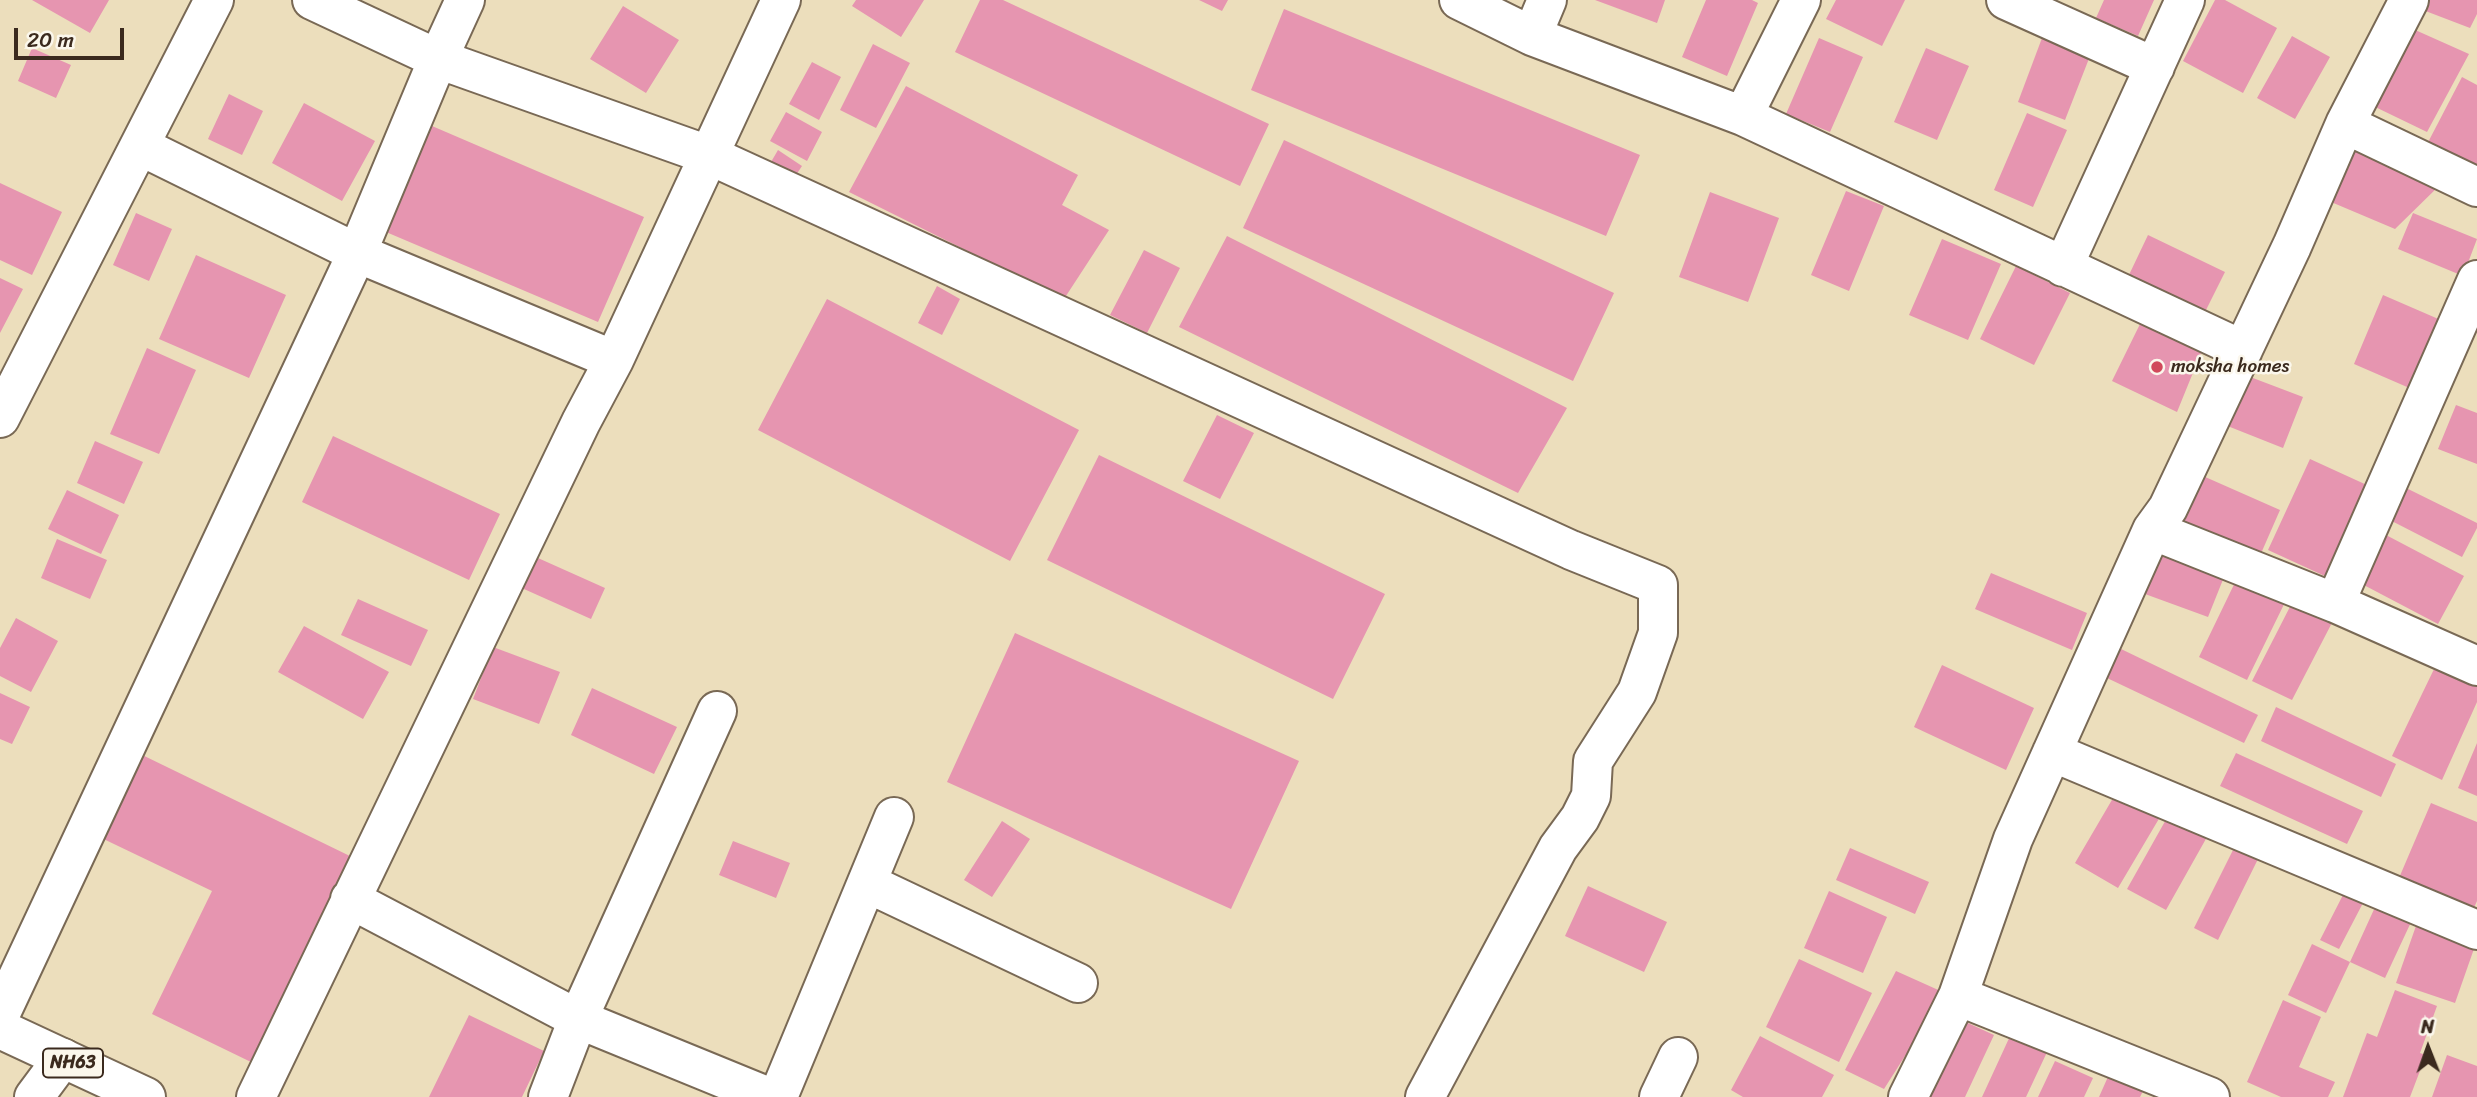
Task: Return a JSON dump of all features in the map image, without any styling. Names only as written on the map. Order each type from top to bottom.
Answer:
[{"type":"main road","points":[[0,418],[214,0]]},
{"type":"main road","points":[[312,0],[438,59],[711,156],[1571,550],[1658,585],[1658,633],[1637,692],[1592,779],[1580,818],[1558,848],[1425,1097]]},
{"type":"main road","points":[[0,1015],[357,253],[465,0]]},
{"type":"main road","points":[[256,1097],[581,422],[614,360],[711,156],[781,0]]},
{"type":"main road","points":[[1459,0],[1532,36],[1743,116],[2243,351]]},
{"type":"main road","points":[[1532,36],[1547,0]]},
{"type":"main road","points":[[1743,116],[1801,0]]},
{"type":"main road","points":[[2006,0],[2155,67]]},
{"type":"main road","points":[[2063,267],[2185,0]]},
{"type":"main road","points":[[1908,1097],[1958,996],[2013,839],[2152,530],[2168,508],[2243,351],[2345,124],[2409,0]]},
{"type":"main road","points":[[2345,124],[2477,187]]},
{"type":"main road","points":[[140,146],[357,253],[614,360]]},
{"type":"main road","points":[[2334,604],[2477,280]]},
{"type":"main road","points":[[2152,530],[2477,666]]},
{"type":"main road","points":[[548,1097],[578,1018],[717,711]]},
{"type":"main road","points":[[2052,752],[2477,930]]},
{"type":"main road","points":[[778,1097],[894,817]]},
{"type":"main road","points":[[867,883],[1078,984]]},
{"type":"main road","points":[[350,900],[578,1018],[769,1097]]},
{"type":"main road","points":[[1958,996],[2210,1097]]},
{"type":"main road","name":"NH63","points":[[0,1029],[146,1097]]},
{"type":"main road","points":[[1659,1097],[1678,1057]]},
{"type":"main road","points":[[34,1097],[63,1058]]},
{"type":"building","points":[[32,0],[109,0],[90,33]]},
{"type":"building","points":[[856,0],[924,0],[901,37],[852,6]]},
{"type":"building","points":[[980,0],[1003,0],[1269,124],[1240,186],[955,52]]},
{"type":"building","points":[[1199,0],[1228,0],[1222,11]]},
{"type":"building","points":[[1595,0],[1665,0],[1657,23]]},
{"type":"building","points":[[1706,0],[1752,0],[1758,3],[1727,76],[1682,57]]},
{"type":"building","points":[[1836,0],[1905,0],[1882,46],[1826,19]]},
{"type":"building","points":[[2104,0],[2154,0],[2138,36],[2096,18]]},
{"type":"building","points":[[2215,0],[2225,0],[2277,28],[2243,93],[2183,61]]},
{"type":"building","points":[[2419,0],[2477,0],[2477,14],[2470,28],[2415,7]]},
{"type":"building","points":[[623,6],[679,40],[646,93],[590,59]]},
{"type":"building","points":[[1284,9],[1640,155],[1606,236],[1251,90]]},
{"type":"building","points":[[2404,25],[2469,54],[2427,132],[2367,103]]},
{"type":"building","points":[[2292,36],[2330,57],[2295,119],[2257,98]]},
{"type":"building","points":[[1819,38],[1863,57],[1830,132],[1786,114]]},
{"type":"building","points":[[2042,38],[2090,56],[2065,120],[2018,102]]},
{"type":"building","points":[[873,44],[910,63],[876,128],[840,110]]},
{"type":"building","points":[[32,48],[71,65],[56,98],[18,81]]},
{"type":"building","points":[[1926,48],[1969,66],[1937,140],[1894,122]]},
{"type":"building","points":[[812,62],[841,77],[819,120],[789,104]]},
{"type":"building","points":[[2462,77],[2477,85],[2477,175],[2424,150]]},
{"type":"building","points":[[906,86],[1078,175],[1062,205],[1109,230],[1064,299],[849,192]]},
{"type":"building","points":[[229,94],[263,111],[242,155],[208,139]]},
{"type":"building","points":[[304,103],[375,141],[342,201],[272,163]]},
{"type":"building","points":[[786,112],[822,132],[807,161],[770,141]]},
{"type":"building","points":[[2027,113],[2067,130],[2033,207],[1994,190]]},
{"type":"building","points":[[432,126],[644,217],[598,322],[386,232]]},
{"type":"building","points":[[1284,140],[1614,293],[1573,381],[1243,228]]},
{"type":"building","points":[[2349,143],[2442,183],[2395,229],[2324,199]]},
{"type":"building","points":[[778,150],[802,166],[794,178],[771,162]]},
{"type":"building","points":[[0,183],[62,212],[32,275],[0,260]]},
{"type":"building","points":[[1846,191],[1884,206],[1849,291],[1811,275]]},
{"type":"building","points":[[1710,192],[1779,218],[1748,302],[1679,277]]},
{"type":"building","points":[[136,213],[172,229],[149,281],[113,265]]},
{"type":"building","points":[[2413,213],[2477,239],[2463,276],[2398,249]]},
{"type":"building","points":[[2148,235],[2225,272],[2204,314],[2128,277]]},
{"type":"building","points":[[1227,236],[1567,408],[1518,493],[1179,327]]},
{"type":"building","points":[[1942,239],[2001,264],[1968,340],[1909,315]]},
{"type":"building","points":[[1144,250],[1180,268],[1147,333],[1110,315]]},
{"type":"building","points":[[196,255],[286,295],[249,378],[159,339]]},
{"type":"building","points":[[2016,266],[2070,293],[2034,365],[1980,339]]},
{"type":"building","points":[[0,278],[23,289],[0,333]]},
{"type":"building","points":[[937,286],[960,299],[942,335],[918,323]]},
{"type":"building","points":[[2383,295],[2443,321],[2414,390],[2354,364]]},
{"type":"building","points":[[827,299],[1079,430],[1010,561],[758,430]]},
{"type":"building","name":"moksha homes","points":[[2141,322],[2201,353],[2177,412],[2112,381]]},
{"type":"building","points":[[147,348],[196,370],[159,454],[110,434]]},
{"type":"building","points":[[2245,375],[2303,397],[2283,448],[2225,425]]},
{"type":"building","points":[[2456,405],[2477,413],[2477,464],[2438,449]]},
{"type":"building","points":[[1217,415],[1254,433],[1220,499],[1183,481]]},
{"type":"building","points":[[333,436],[500,514],[469,580],[302,502]]},
{"type":"building","points":[[95,441],[143,462],[124,504],[77,483]]},
{"type":"building","points":[[1099,455],[1385,594],[1333,699],[1047,560]]},
{"type":"building","points":[[2310,459],[2369,486],[2327,577],[2268,550]]},
{"type":"building","points":[[2203,476],[2280,510],[2259,558],[2181,524]]},
{"type":"building","points":[[2398,484],[2477,523],[2462,557],[2382,516]]},
{"type":"building","points":[[67,490],[119,515],[101,554],[48,529]]},
{"type":"building","points":[[2386,535],[2464,576],[2438,624],[2360,583]]},
{"type":"building","points":[[57,539],[107,560],[90,599],[41,578]]},
{"type":"building","points":[[2164,543],[2228,567],[2208,617],[2145,594]]},
{"type":"building","points":[[529,554],[605,588],[591,619],[515,585]]},
{"type":"building","points":[[2242,568],[2290,592],[2247,680],[2199,657]]},
{"type":"building","points":[[1991,573],[2087,613],[2072,650],[1975,609]]},
{"type":"building","points":[[2296,595],[2336,615],[2292,700],[2252,681]]},
{"type":"building","points":[[358,599],[428,630],[411,666],[341,635]]},
{"type":"building","points":[[16,618],[58,641],[31,692],[0,676],[0,648]]},
{"type":"building","points":[[304,626],[389,672],[363,719],[278,672]]},
{"type":"building","points":[[1015,633],[1299,761],[1231,909],[947,782]]},
{"type":"building","points":[[493,647],[560,672],[539,724],[473,699]]},
{"type":"building","points":[[2121,649],[2258,715],[2244,743],[2107,678]]},
{"type":"building","points":[[1942,665],[2034,708],[2006,770],[1914,727]]},
{"type":"building","points":[[2436,665],[2477,683],[2477,702],[2442,780],[2392,756]]},
{"type":"building","points":[[592,688],[677,727],[654,774],[571,735]]},
{"type":"building","points":[[0,693],[30,707],[12,744],[0,739]]},
{"type":"building","points":[[2276,707],[2396,764],[2381,797],[2261,741]]},
{"type":"building","points":[[2477,743],[2477,796],[2458,788]]},
{"type":"building","points":[[132,750],[354,858],[253,1063],[152,1014],[212,891],[91,833]]},
{"type":"building","points":[[2236,753],[2363,811],[2347,844],[2220,786]]},
{"type":"building","points":[[2116,793],[2160,817],[2118,888],[2075,863]]},
{"type":"building","points":[[2431,803],[2477,822],[2477,901],[2473,910],[2399,878]]},
{"type":"building","points":[[2168,816],[2207,837],[2166,910],[2127,889]]},
{"type":"building","points":[[1002,821],[1030,839],[992,897],[964,880]]},
{"type":"building","points":[[733,841],[790,863],[776,898],[719,875]]},
{"type":"building","points":[[1850,848],[1929,882],[1915,914],[1836,880]]},
{"type":"building","points":[[2234,848],[2258,859],[2218,940],[2194,928]]},
{"type":"building","points":[[1588,886],[1667,922],[1644,972],[1565,936]]},
{"type":"building","points":[[1829,891],[1887,917],[1863,973],[1804,948]]},
{"type":"building","points":[[2345,891],[2364,901],[2339,949],[2320,940]]},
{"type":"building","points":[[2376,905],[2412,920],[2385,978],[2350,962]]},
{"type":"building","points":[[2417,923],[2476,943],[2455,1003],[2396,983]]},
{"type":"building","points":[[2312,944],[2350,962],[2326,1013],[2288,995]]},
{"type":"building","points":[[1799,959],[1872,993],[1839,1062],[1766,1027]]},
{"type":"building","points":[[1896,971],[1945,993],[1884,1089],[1845,1070]]},
{"type":"building","points":[[2395,990],[2437,1006],[2420,1053],[2426,1055],[2410,1097],[2343,1097],[2367,1033],[2377,1037]]},
{"type":"building","points":[[2283,1000],[2321,1017],[2299,1067],[2335,1082],[2328,1097],[2281,1097],[2247,1082]]},
{"type":"building","points":[[469,1015],[544,1051],[522,1097],[429,1097]]},
{"type":"building","points":[[1957,1018],[1994,1035],[1965,1097],[1919,1097]]},
{"type":"building","points":[[2011,1034],[2048,1050],[2026,1097],[1982,1097]]},
{"type":"building","points":[[1760,1036],[1834,1075],[1822,1097],[1743,1097],[1731,1090]]},
{"type":"building","points":[[2447,1055],[2477,1066],[2477,1097],[2432,1097]]},
{"type":"building","points":[[2055,1061],[2093,1078],[2084,1097],[2038,1097]]},
{"type":"building","points":[[2111,1070],[2146,1085],[2140,1097],[2099,1097]]},
{"type":"place","name":"moksha homes","points":[[2157,367]]}]
